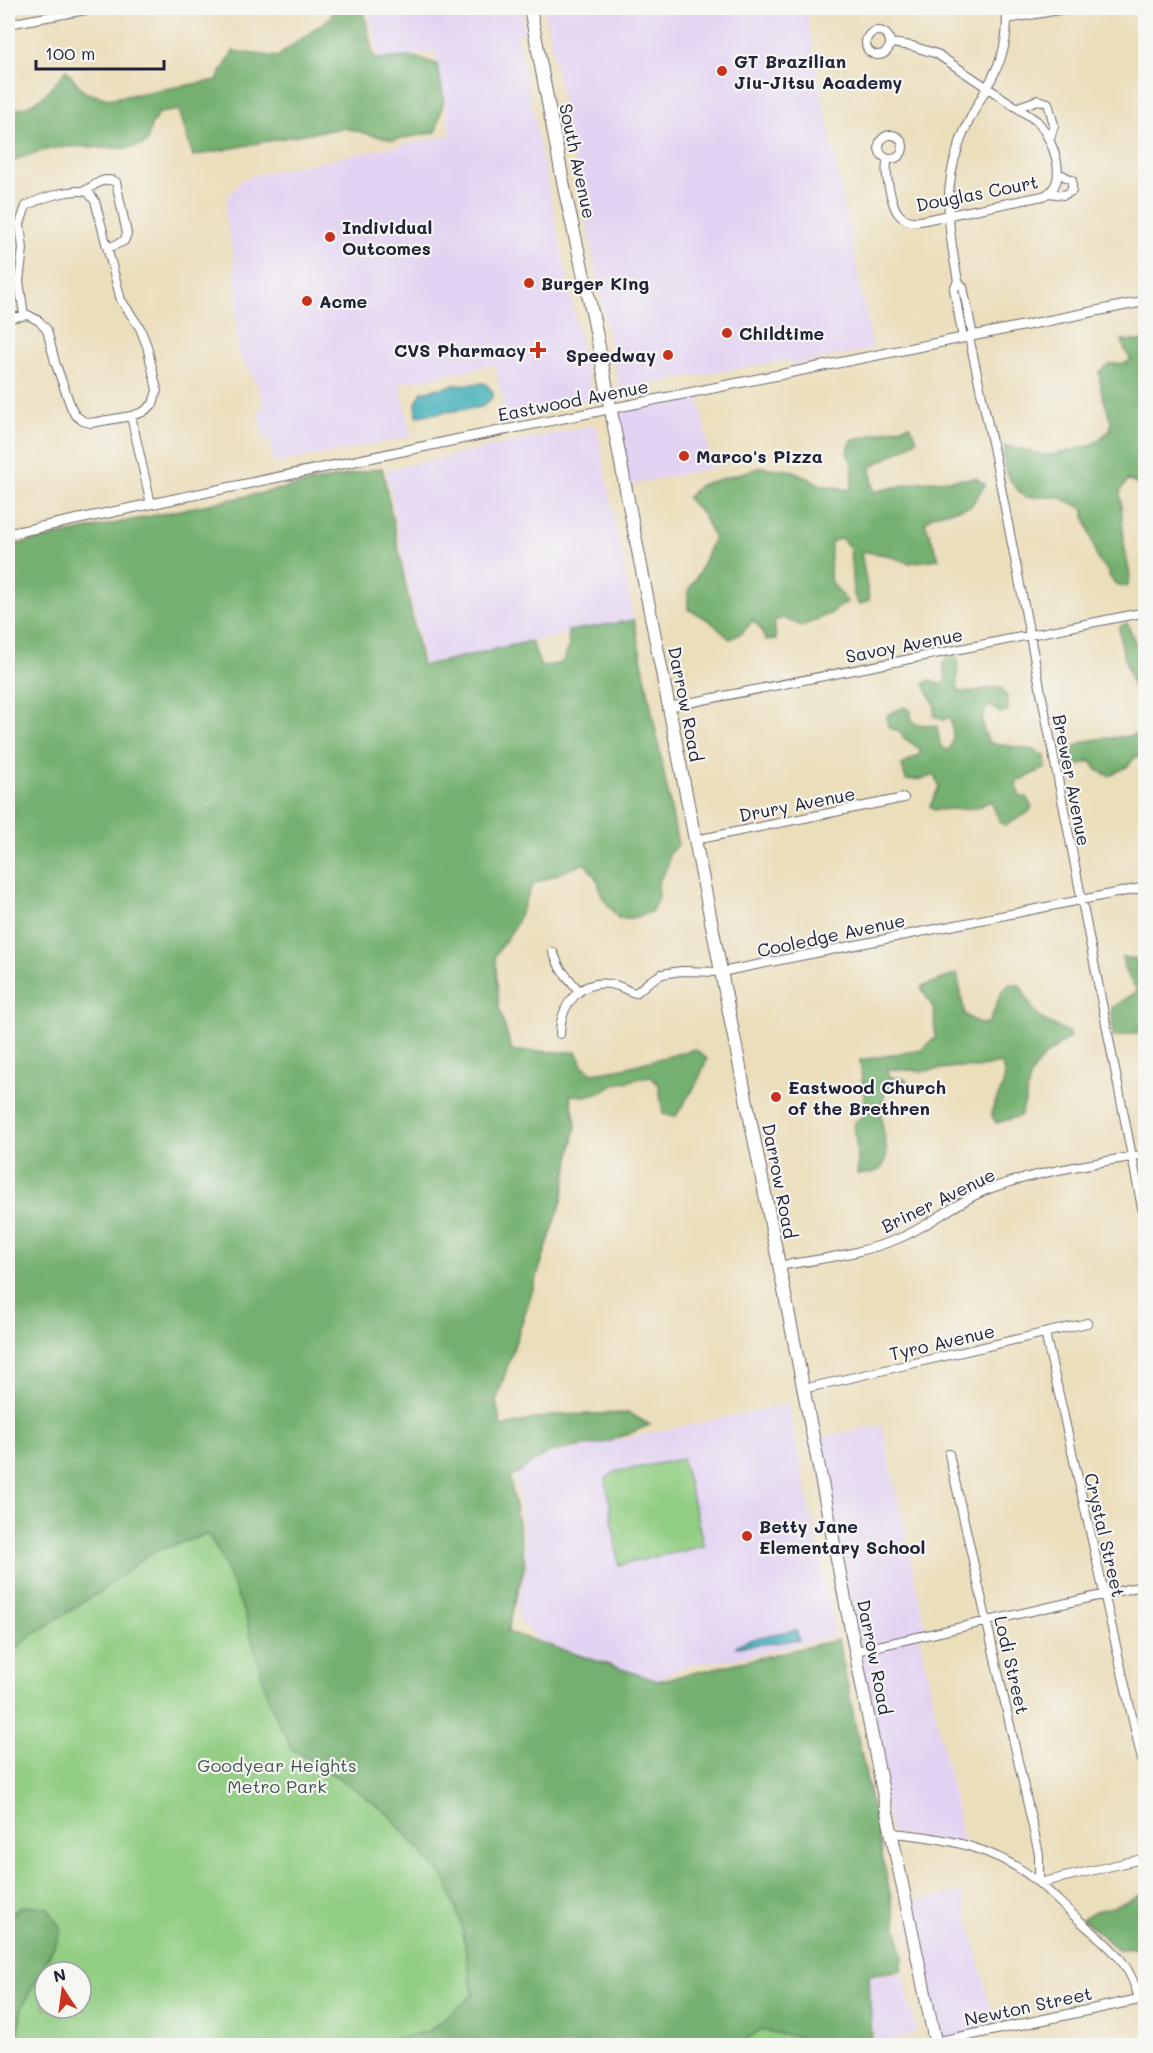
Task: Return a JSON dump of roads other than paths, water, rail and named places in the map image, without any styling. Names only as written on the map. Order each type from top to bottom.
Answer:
[{"type":"main road","name":"South Avenue","points":[[530,8],[565,192],[594,321]]},
{"type":"main road","name":"Darrow Road","points":[[594,321],[891,1833],[936,2044]]},
{"type":"street","points":[[8,24],[96,8]]},
{"type":"street","name":"Brewer Avenue","points":[[1006,8],[1004,51],[998,68],[959,143],[950,178],[948,216],[950,241],[958,281],[954,289],[969,337],[993,447],[1146,1228]]},
{"type":"street","points":[[1007,19],[1070,8]]},
{"type":"street","points":[[891,43],[912,46],[937,54],[1037,121],[1050,138],[1058,172],[1056,184],[1049,193]]},
{"type":"street","points":[[1018,107],[1038,100],[1048,103],[1054,125],[1050,138]]},
{"type":"street","name":"Douglas Court","points":[[888,159],[887,177],[893,207],[897,214],[905,220],[915,222],[1049,193],[1064,195],[1072,190],[1072,180],[1058,172]]},
{"type":"street","points":[[24,315],[19,281],[23,253],[20,224],[26,206],[37,200],[84,191],[101,180],[109,179],[116,182],[127,234],[124,241],[108,248]]},
{"type":"street","points":[[8,318],[24,315],[34,318],[47,330],[71,407],[79,418],[91,423],[131,416],[143,412],[155,400],[157,390],[143,334],[121,300],[95,201],[90,194],[84,191]]},
{"type":"street","name":"Eastwood Avenue","points":[[8,534],[454,440],[1146,301]]},
{"type":"street","points":[[131,416],[151,504]]},
{"type":"street","name":"Savoy Avenue","points":[[668,707],[1146,612]]},
{"type":"street","name":"Drury Avenue","points":[[695,840],[904,798]]},
{"type":"street","name":"Cooledge Avenue","points":[[579,991],[591,985],[606,983],[636,993],[662,974],[681,971],[722,972],[1146,887]]},
{"type":"street","points":[[553,952],[560,968],[579,991],[566,1006],[562,1015],[560,1034]]},
{"type":"street","name":"Briner Avenue","points":[[779,1266],[844,1254],[901,1237],[960,1203],[997,1186],[1146,1154]]},
{"type":"street","name":"Tyro Avenue","points":[[803,1389],[1088,1323]]},
{"type":"street","name":"Crystal Street","points":[[1045,1333],[1146,1778]]},
{"type":"street","name":"Lodi Street","points":[[949,1455],[1040,1854],[1039,1883]]},
{"type":"street","points":[[856,1651],[1146,1585]]},
{"type":"street","points":[[891,1833],[924,1836],[959,1843],[1003,1860],[1039,1883],[1125,1963],[1142,1999]]},
{"type":"street","points":[[1039,1883],[1146,1858]]},
{"type":"street","name":"Newton Street","points":[[918,2046],[1142,1999]]},
{"type":"water","points":[[485,383],[493,392],[493,397],[482,407],[417,416],[416,403],[422,392],[455,385]]},
{"type":"water","points":[[797,1630],[799,1640],[736,1647],[756,1638]]},
{"type":"place","name":"GT Brazilian Jiu-Jitsu Academy","points":[[722,71]]},
{"type":"place","name":"Individual Outcomes","points":[[330,237]]},
{"type":"place","name":"Burger King","points":[[529,283]]},
{"type":"place","name":"Acme","points":[[307,301]]},
{"type":"place","name":"Childtime","points":[[727,333]]},
{"type":"place","name":"CVS Pharmacy","points":[[538,350]]},
{"type":"place","name":"Speedway","points":[[668,355]]},
{"type":"place","name":"Marco's Pizza","points":[[684,456]]},
{"type":"place","name":"Eastwood Church of the Brethren","points":[[776,1097]]},
{"type":"place","name":"Betty Jane Elementary School","points":[[747,1536]]},
{"type":"park label","name":"Goodyear Heights Metro Park","points":[[277,1775]]}]
